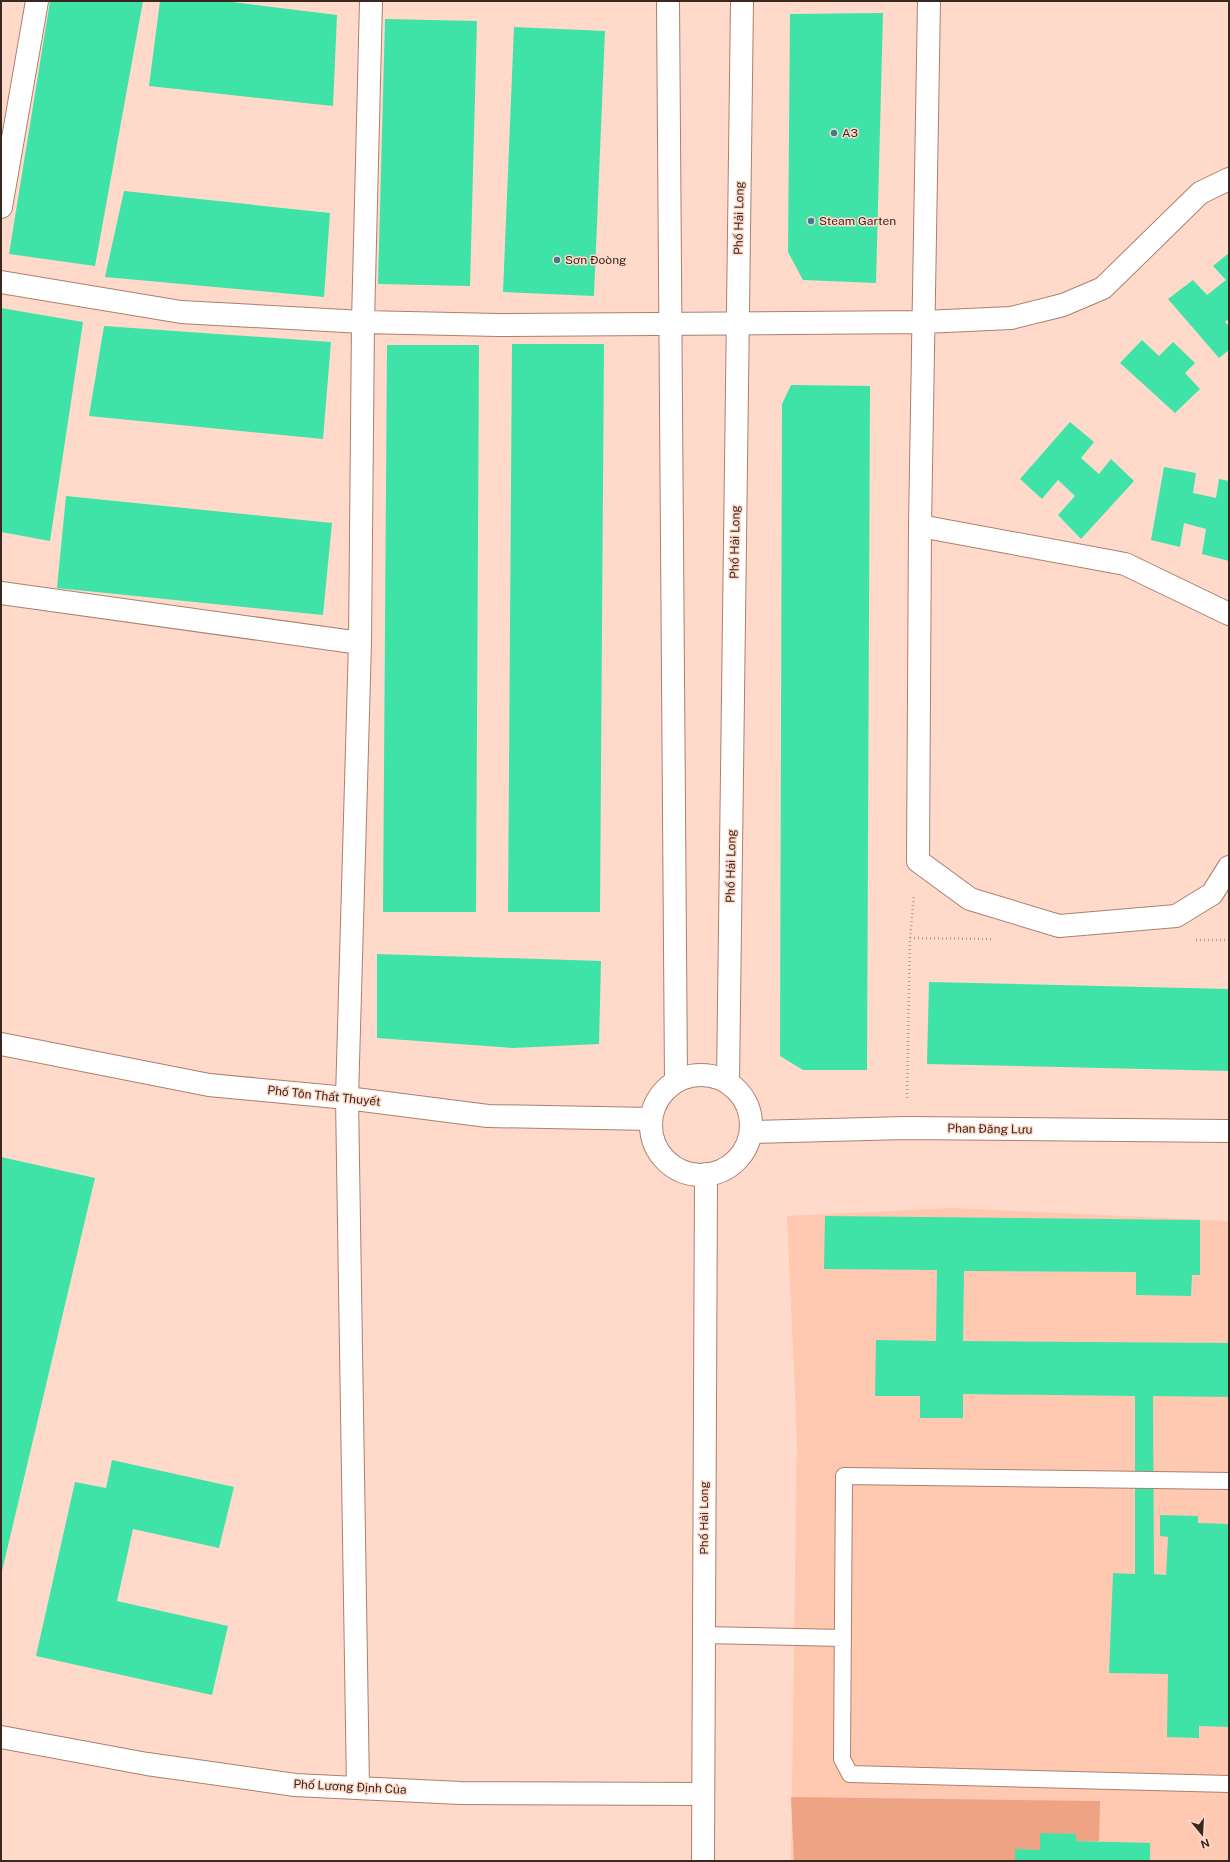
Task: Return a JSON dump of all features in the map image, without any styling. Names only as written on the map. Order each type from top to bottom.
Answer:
[{"type":"street","points":[[1,207],[37,1]]},
{"type":"street","points":[[358,1788],[347,1098],[360,643],[363,322],[372,1]]},
{"type":"street","points":[[668,1],[669,323],[676,1081]]},
{"type":"street","name":"Phố Hải Long","points":[[728,1082],[742,1]]},
{"type":"street","points":[[929,1],[920,526],[918,861],[970,899],[1059,926],[1176,916],[1212,894],[1229,867]]},
{"type":"street","points":[[1,282],[181,312],[363,322],[498,325],[738,322],[924,322],[1011,318],[1063,305],[1103,288],[1200,194],[1229,179]]},
{"type":"street","points":[[920,526],[1125,564],[1229,614]]},
{"type":"street","points":[[1,593],[360,643]]},
{"type":"street","name":"Phố Tôn Thất Thuyết","points":[[1,1044],[209,1085],[347,1098],[488,1116],[651,1119]]},
{"type":"street","points":[[693,1075],[711,1076],[728,1082],[742,1096],[750,1113],[751,1132],[746,1148],[736,1160],[722,1170],[706,1174],[689,1173],[672,1166],[659,1153],[652,1137],[651,1119],[655,1104],[664,1091],[676,1081],[693,1075]]},
{"type":"street","name":"Phan Đăng Lưu","points":[[751,1132],[906,1128],[1229,1131]]},
{"type":"street","name":"Phố Hải Long","points":[[703,1861],[706,1174]]},
{"type":"street","name":"Phố Lương Định Của","points":[[1,1737],[147,1764],[295,1785],[460,1793],[703,1794]]},
{"type":"lane","points":[[1229,1481],[844,1476],[842,1759],[850,1774],[1229,1784]]},
{"type":"lane","points":[[703,1635],[843,1638]]},
{"type":"path","points":[[906,1128],[910,938],[918,861]]},
{"type":"shaded area","points":[[952,1208],[1229,1221],[1229,1861],[791,1861],[797,1438],[787,1216]]},
{"type":"shaded area","points":[[791,1797],[1100,1801],[1099,1841],[1076,1841],[1040,1850],[1015,1849],[1015,1861],[794,1861]]},
{"type":"building","points":[[50,1],[143,1],[95,266],[9,254]]},
{"type":"building","points":[[160,1],[224,1],[337,15],[333,106],[149,86]]},
{"type":"building","name":"A3","points":[[883,13],[876,283],[803,280],[788,252],[790,14]]},
{"type":"building","points":[[385,19],[477,21],[470,286],[378,284]]},
{"type":"building","points":[[514,27],[605,31],[594,296],[503,292]]},
{"type":"building","points":[[124,191],[330,213],[324,297],[105,277]]},
{"type":"building","points":[[1229,253],[1229,319],[1225,322],[1229,326],[1229,350],[1219,358],[1168,299],[1193,280],[1207,295],[1226,280],[1213,266]]},
{"type":"building","points":[[1,308],[83,322],[50,541],[1,532]]},
{"type":"building","points":[[104,326],[331,342],[323,439],[89,416]]},
{"type":"building","points":[[1142,340],[1159,356],[1173,342],[1195,363],[1185,373],[1200,389],[1175,413],[1120,363]]},
{"type":"building","points":[[512,344],[604,344],[600,912],[508,912]]},
{"type":"building","points":[[387,345],[479,345],[476,912],[383,912]]},
{"type":"building","points":[[791,385],[870,386],[867,1070],[803,1070],[780,1056],[782,404]]},
{"type":"building","points":[[1070,422],[1094,442],[1081,458],[1099,474],[1111,459],[1134,481],[1081,539],[1058,515],[1075,496],[1058,480],[1042,499],[1020,479]]},
{"type":"building","points":[[1164,467],[1196,473],[1193,493],[1216,498],[1219,479],[1229,481],[1229,561],[1202,554],[1206,529],[1184,523],[1180,547],[1151,540]]},
{"type":"building","points":[[66,496],[332,523],[323,615],[57,588]]},
{"type":"building","points":[[377,954],[601,961],[599,1044],[513,1048],[377,1038]]},
{"type":"building","points":[[929,982],[1229,989],[1229,1071],[927,1064]]},
{"type":"building","points":[[1,1157],[95,1178],[2,1571],[1,1571]]},
{"type":"building","points":[[825,1216],[1200,1220],[1200,1275],[1192,1275],[1191,1296],[1136,1295],[1136,1272],[964,1271],[963,1341],[1229,1343],[1229,1397],[1153,1396],[1154,1574],[1166,1575],[1168,1537],[1160,1536],[1160,1515],[1198,1516],[1198,1523],[1229,1524],[1229,1727],[1199,1726],[1199,1738],[1167,1737],[1168,1674],[1109,1673],[1113,1573],[1135,1574],[1135,1396],[963,1394],[963,1418],[920,1418],[920,1396],[875,1396],[876,1340],[936,1341],[937,1270],[824,1269]]},
{"type":"building","points":[[112,1460],[234,1487],[219,1548],[133,1529],[117,1601],[228,1626],[212,1695],[36,1656],[75,1482],[106,1488]]},
{"type":"building","points":[[1040,1833],[1076,1834],[1076,1841],[1150,1843],[1150,1861],[1015,1861],[1015,1849],[1040,1850]]},
{"type":"place","name":"A3","points":[[834,133]]},
{"type":"place","name":"Steam Garten","points":[[811,221]]},
{"type":"place","name":"Sơn Đoòng","points":[[557,260]]}]
